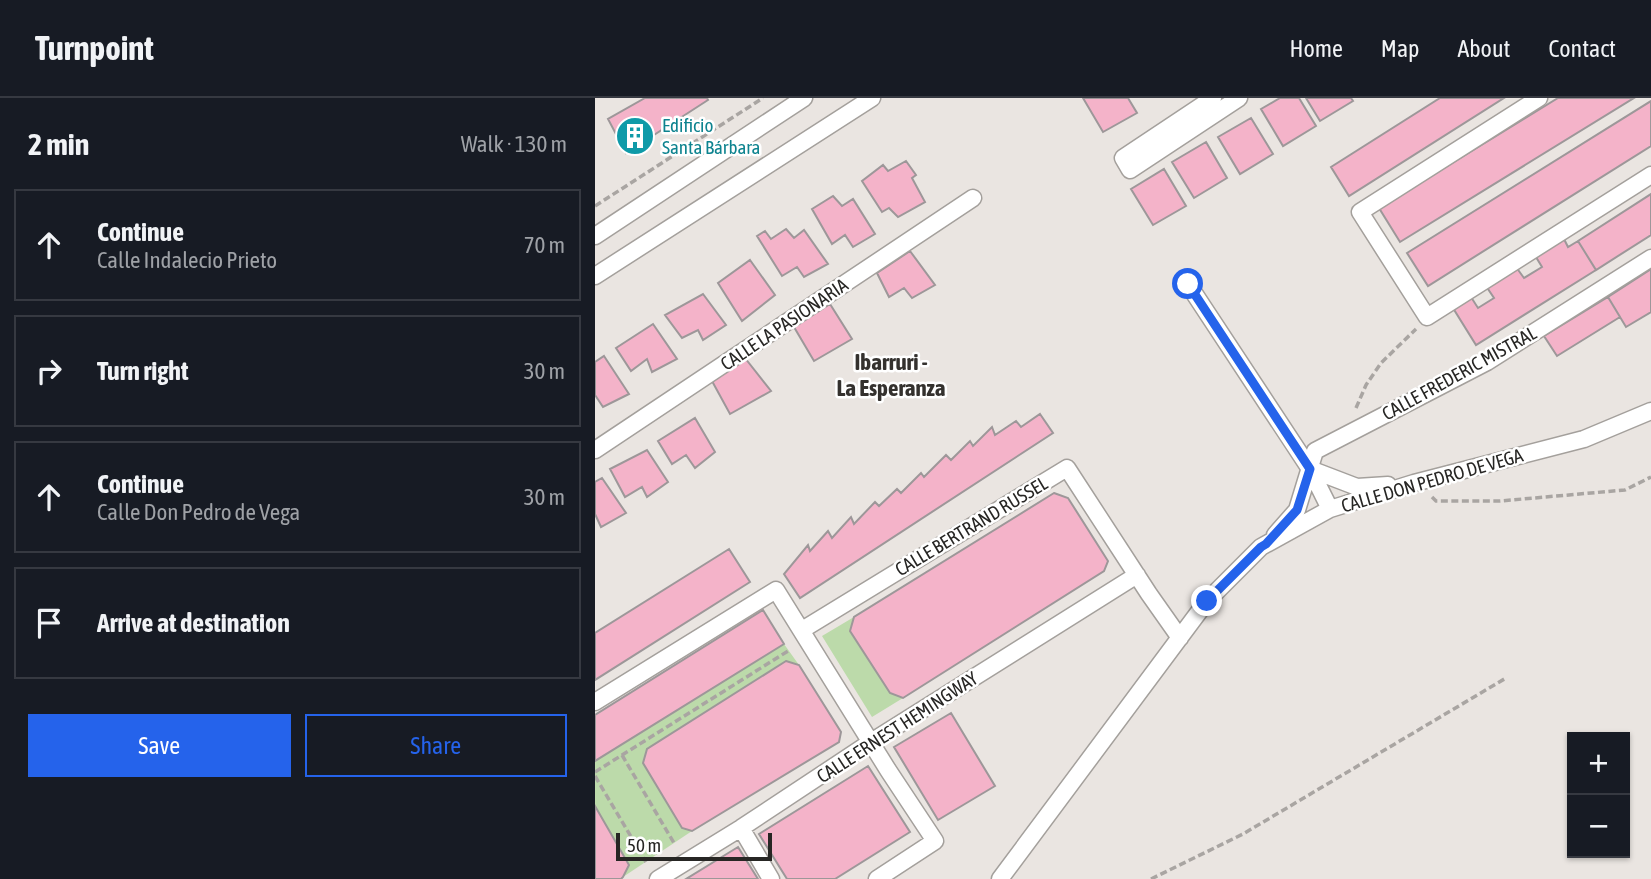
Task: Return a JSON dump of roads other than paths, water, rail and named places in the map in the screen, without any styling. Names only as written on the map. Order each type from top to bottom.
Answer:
[{"type":"street","points":[[595,236],[804,98]]},
{"type":"street","points":[[595,276],[872,98]]},
{"type":"street","points":[[1213,98],[1123,158],[1130,170],[1239,98]]},
{"type":"street","points":[[1539,98],[1360,212],[1427,317],[1651,175]]},
{"type":"street","name":"CALLE LA PASIONARIA","points":[[595,450],[973,198]]},
{"type":"street","name":"CALLE FREDERIC MISTRAL","points":[[1266,544],[1297,510],[1315,451],[1487,362],[1651,258]]},
{"type":"street","points":[[1188,284],[1310,469],[1330,509]]},
{"type":"street","name":"CALLE DON PEDRO DE VEGA","points":[[1000,879],[1207,601],[1261,547],[1330,509],[1414,483],[1584,439],[1651,411]]},
{"type":"street","name":"CALLE BERTRAND RUSSEL","points":[[801,630],[1067,468],[1137,575]]},
{"type":"street","points":[[1310,469],[1357,487],[1414,483]]},
{"type":"street","points":[[1137,575],[1180,638]]},
{"type":"street","name":"CALLE ERNEST HEMINGWAY","points":[[658,879],[1137,575]]},
{"type":"street","points":[[595,702],[776,590],[935,841],[877,879]]},
{"type":"street","points":[[741,828],[771,879]]},
{"type":"place","name":"Edificio Santa Bárbara","points":[[635,136]]},
{"type":"district","name":"Ibarruri - La Esperanza","points":[[891,375]]}]
